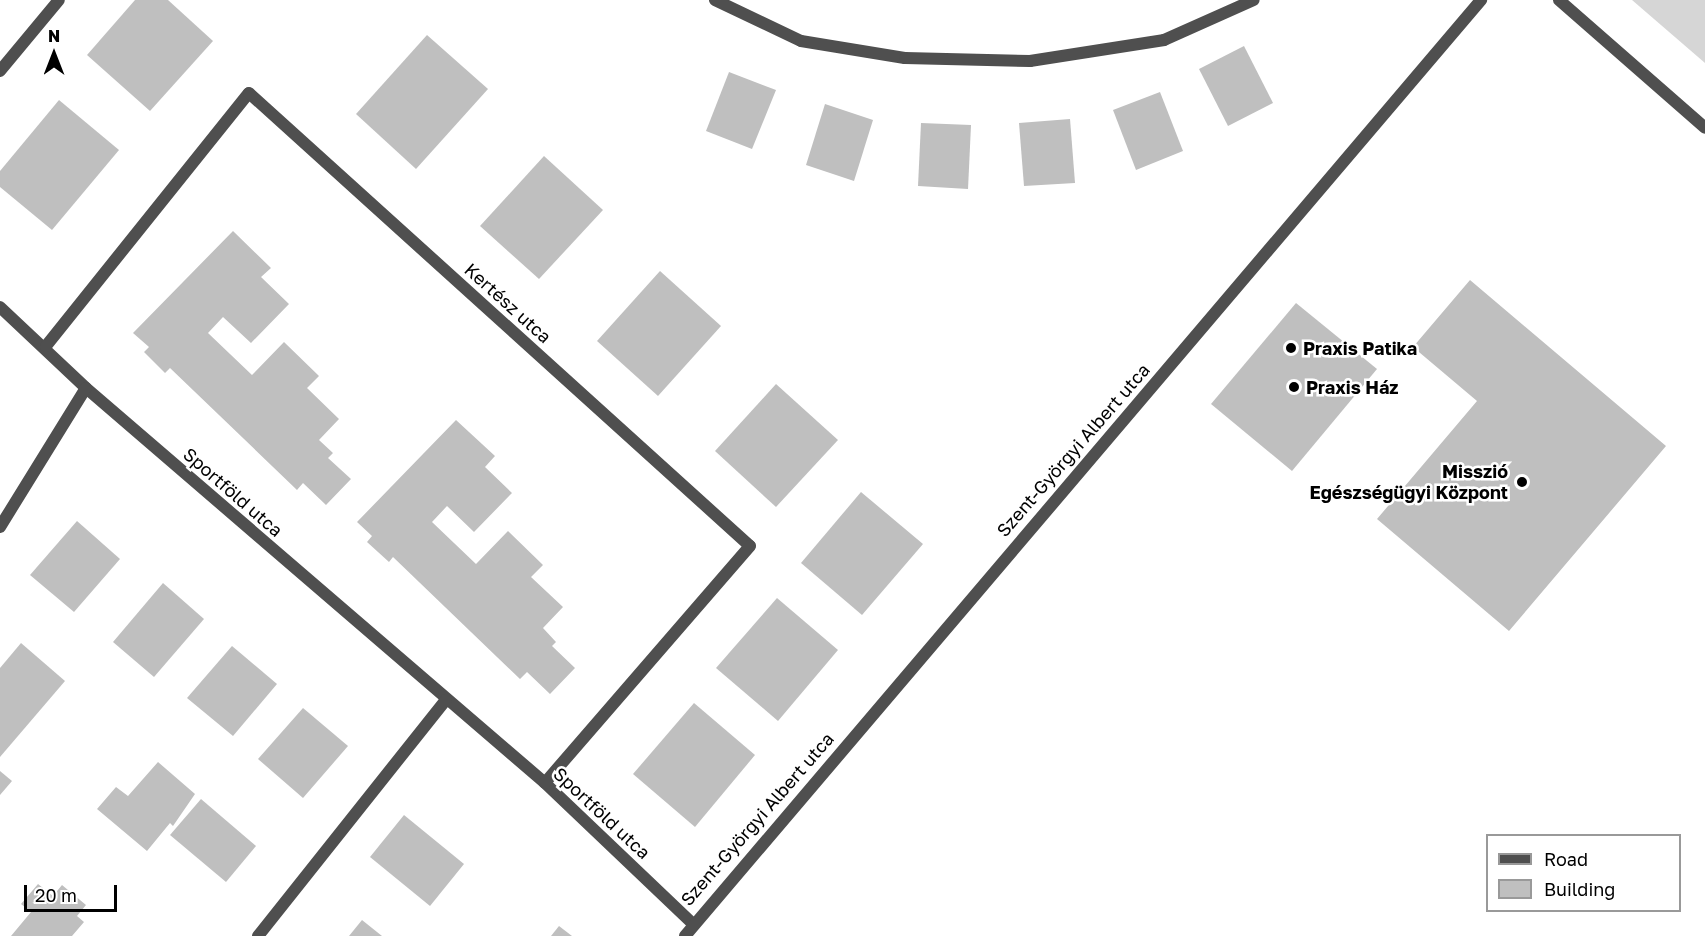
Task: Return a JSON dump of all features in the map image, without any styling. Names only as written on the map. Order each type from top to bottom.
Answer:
[{"type":"street","points":[[0,71],[59,0]]},
{"type":"street","points":[[715,0],[801,41],[905,58],[1030,61],[1164,40],[1254,0]]},
{"type":"street","name":"Szent-Györgyi Albert utca","points":[[692,923],[1480,0]]},
{"type":"street","points":[[1559,0],[1705,128]]},
{"type":"street","name":"Kertész utca","points":[[46,346],[249,93],[750,546],[545,783]]},
{"type":"street","name":"Sportföld utca","points":[[0,307],[46,346],[86,388],[545,783],[692,923]]},
{"type":"street","points":[[0,527],[86,388]]},
{"type":"street","points":[[258,936],[446,700]]},
{"type":"street","points":[[685,936],[692,923]]},
{"type":"shaded area","points":[[1632,0],[1705,0],[1705,63]]},
{"type":"building","points":[[135,0],[168,0],[213,41],[150,111],[87,55]]},
{"type":"building","points":[[427,35],[488,89],[416,169],[356,114]]},
{"type":"building","points":[[1244,46],[1273,103],[1228,126],[1199,69]]},
{"type":"building","points":[[729,72],[776,90],[752,149],[706,131]]},
{"type":"building","points":[[1160,92],[1183,151],[1136,170],[1113,110]]},
{"type":"building","points":[[59,100],[119,150],[52,230],[0,187],[0,171]]},
{"type":"building","points":[[825,104],[873,120],[854,181],[806,165]]},
{"type":"building","points":[[1070,119],[1075,183],[1024,186],[1019,123]]},
{"type":"building","points":[[921,123],[971,125],[968,189],[918,186]]},
{"type":"building","points":[[544,156],[603,210],[539,279],[480,226]]},
{"type":"building","points":[[233,231],[271,268],[261,277],[289,304],[251,343],[223,317],[208,333],[252,375],[284,342],[319,376],[307,388],[339,419],[319,440],[333,453],[328,458],[351,479],[326,505],[303,483],[297,490],[170,368],[165,373],[144,352],[149,347],[133,333]]},
{"type":"building","points":[[660,271],[721,326],[658,396],[597,341]]},
{"type":"building","name":"Misszió Egészségügyi Központ","points":[[1470,280],[1666,446],[1509,631],[1377,519],[1477,401],[1413,347]]},
{"type":"building","name":"Praxis Ház","points":[[1296,303],[1377,369],[1292,471],[1211,404]]},
{"type":"building","points":[[776,384],[838,440],[776,507],[715,451]]},
{"type":"building","points":[[456,420],[495,456],[485,467],[512,493],[474,532],[447,506],[432,522],[476,564],[508,531],[543,565],[531,577],[563,607],[543,628],[556,642],[552,646],[575,668],[550,694],[527,672],[520,679],[393,557],[389,562],[367,542],[372,536],[357,522]]},
{"type":"building","points":[[861,492],[923,544],[862,615],[801,563]]},
{"type":"building","points":[[77,521],[120,559],[74,612],[30,575]]},
{"type":"building","points":[[163,583],[204,619],[154,677],[113,642]]},
{"type":"building","points":[[777,598],[838,650],[778,721],[716,668]]},
{"type":"building","points":[[21,643],[65,681],[0,757],[0,668]]},
{"type":"building","points":[[232,646],[277,684],[233,736],[187,698]]},
{"type":"building","points":[[694,703],[755,755],[695,827],[633,774]]},
{"type":"building","points":[[303,708],[348,746],[303,798],[258,759]]},
{"type":"building","points":[[158,762],[195,794],[173,826],[170,823],[147,851],[97,809],[116,787],[128,796]]},
{"type":"building","points":[[0,771],[12,781],[0,795]]},
{"type":"building","points":[[201,799],[256,846],[226,882],[170,835]]},
{"type":"building","points":[[404,815],[464,864],[430,906],[370,857]]},
{"type":"building","points":[[38,884],[53,896],[62,885],[86,905],[77,916],[84,922],[72,936],[11,936],[31,912],[21,904]]},
{"type":"building","points":[[362,920],[382,936],[349,936]]},
{"type":"building","points":[[559,926],[572,936],[551,936]]},
{"type":"place","name":"Praxis Patika","points":[[1291,348]]},
{"type":"place","name":"Praxis Ház","points":[[1294,387]]},
{"type":"place","name":"Misszió Egészségügyi Központ","points":[[1522,482]]}]
